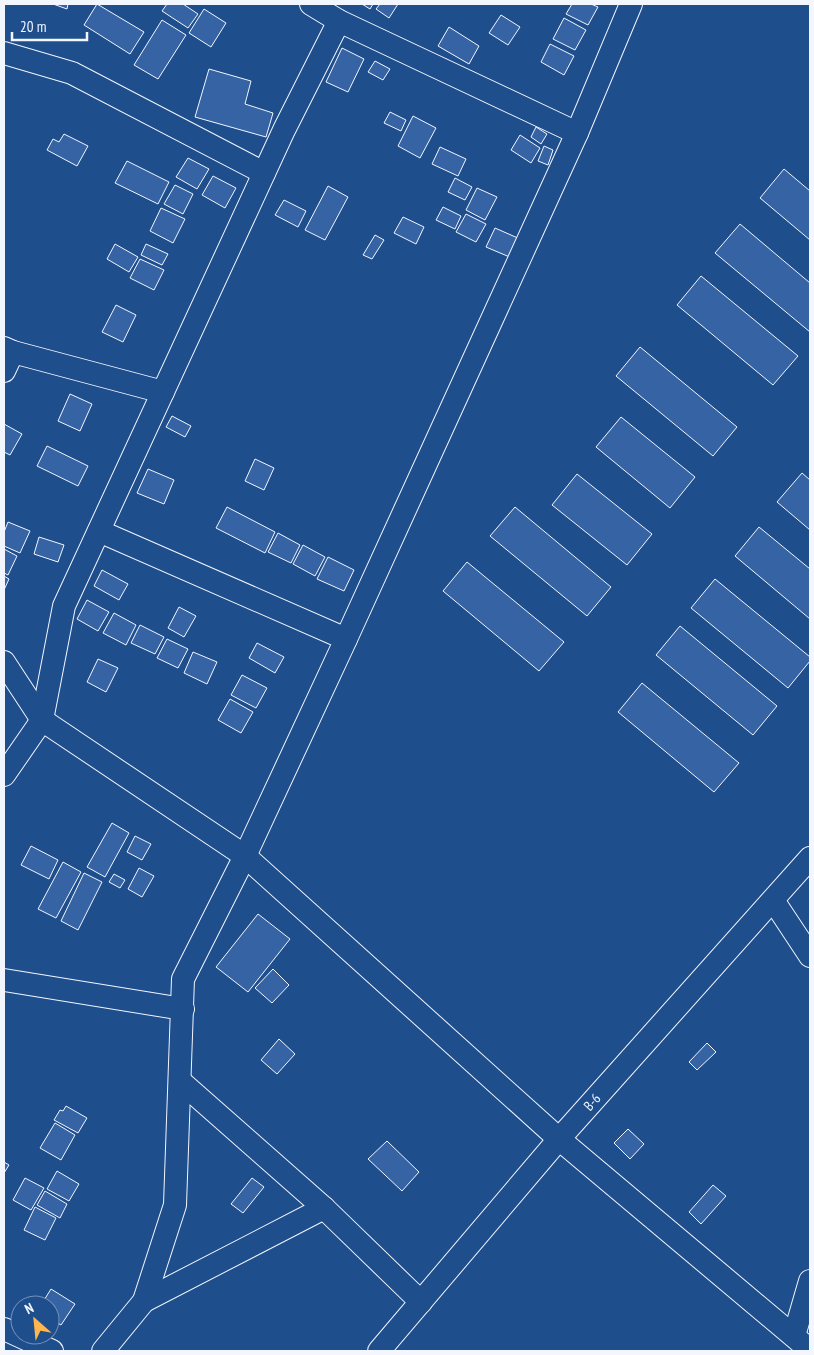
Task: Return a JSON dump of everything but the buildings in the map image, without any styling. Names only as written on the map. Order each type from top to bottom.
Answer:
[{"type":"street","points":[[311,4],[339,21],[577,133]]},
{"type":"street","points":[[104,1351],[144,1300],[175,1205],[183,979],[245,856],[346,639],[577,133],[629,4]]},
{"type":"street","points":[[4,776],[42,720],[64,606],[264,173],[339,21]]},
{"type":"street","points":[[4,53],[72,73],[264,173]]},
{"type":"street","points":[[7,357],[163,392]]},
{"type":"street","points":[[99,532],[346,639]]},
{"type":"street","points":[[4,662],[42,720],[245,856],[559,1139],[802,1343]]},
{"type":"street","name":"B-6","points":[[379,1351],[559,1139],[810,858]]},
{"type":"street","points":[[773,900],[810,956]]},
{"type":"street","points":[[4,980],[183,1009]]},
{"type":"street","points":[[180,1081],[324,1208],[421,1302]]},
{"type":"street","points":[[144,1300],[324,1208]]},
{"type":"street","points":[[802,1343],[810,1281]]},
{"type":"street","points":[[4,1329],[52,1351]]}]
